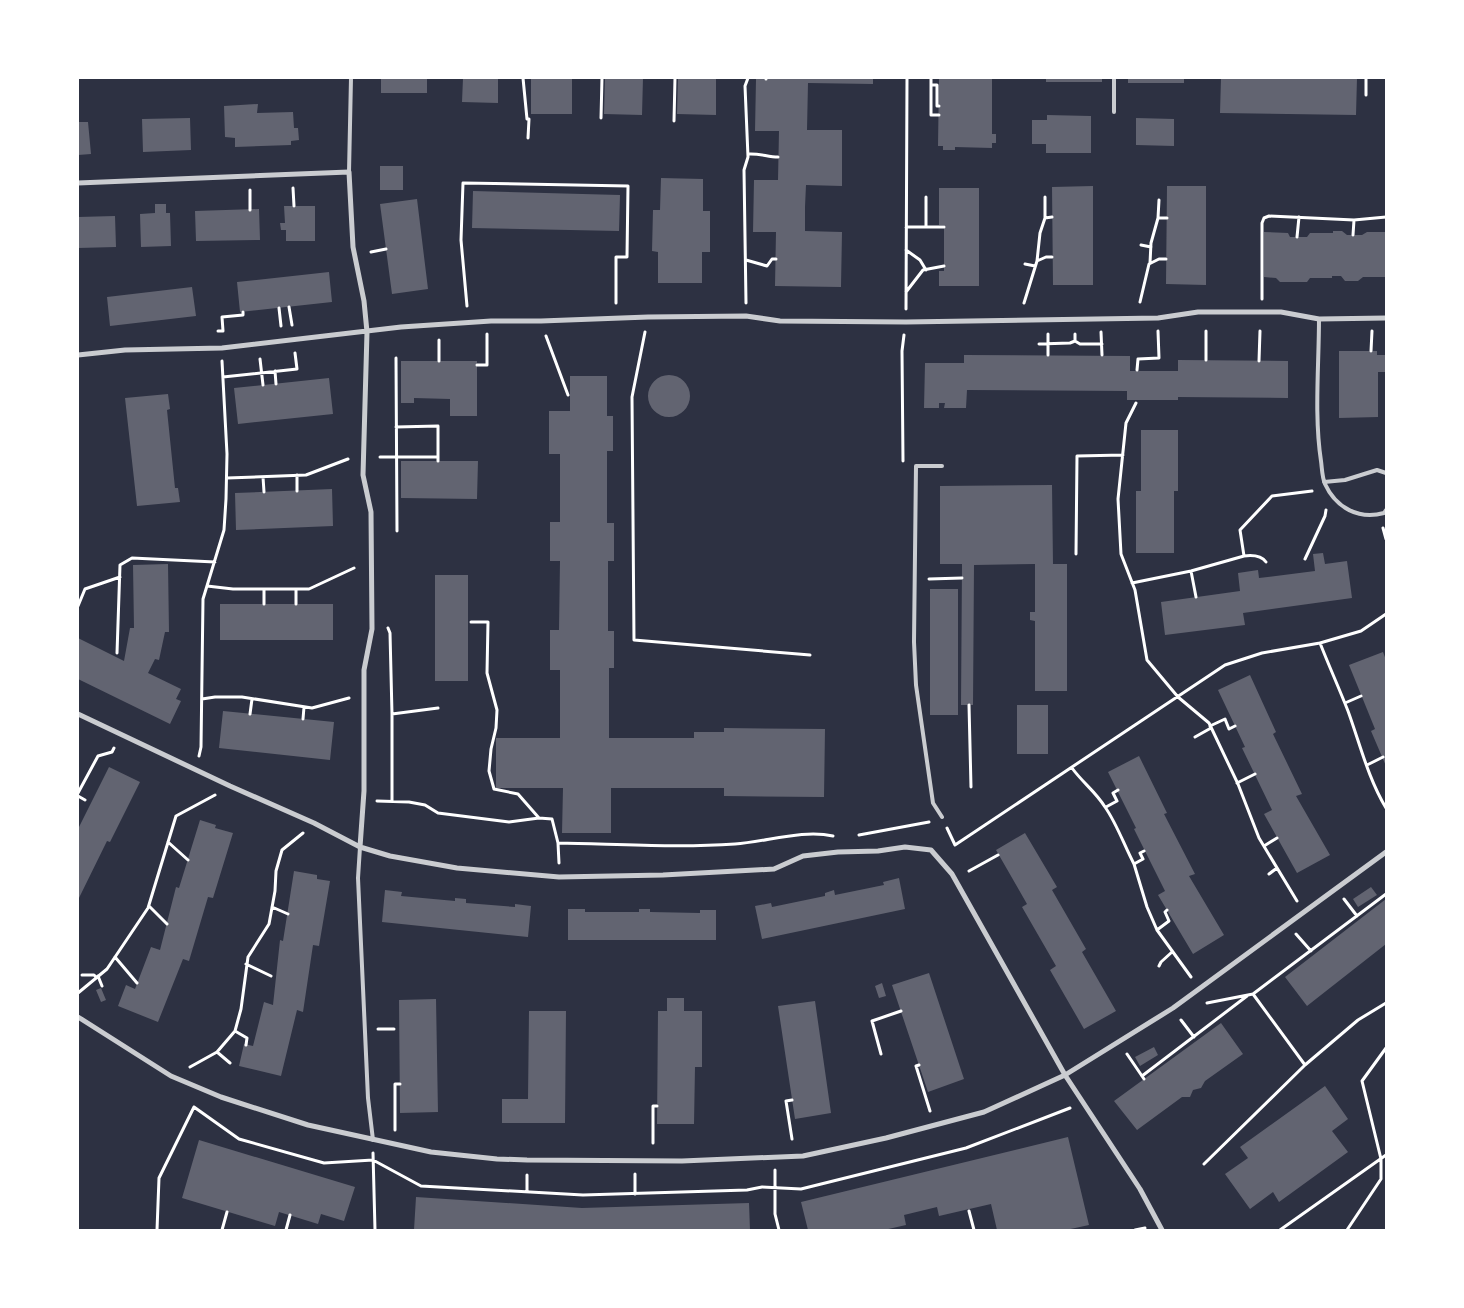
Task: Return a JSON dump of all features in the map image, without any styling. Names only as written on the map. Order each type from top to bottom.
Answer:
[{"type":"street","points":[[78,183],[349,172],[353,247],[364,301],[367,332],[363,475],[370,512],[372,629],[364,670],[364,800],[360,847]]},
{"type":"street","points":[[78,356],[125,350],[215,349],[367,332],[491,321],[746,316],[780,321],[906,322],[1158,318],[1198,312],[1282,312],[1319,319],[1386,318]]},
{"type":"street","points":[[78,714],[230,786],[314,823],[360,847],[390,856],[457,868],[559,877],[662,875],[774,869],[803,856],[838,852],[878,852],[905,847],[931,850],[952,874],[1065,1075],[1140,1189],[1162,1230]]},
{"type":"street","points":[[78,1017],[171,1076],[221,1097],[308,1125],[432,1152],[497,1159],[682,1161],[803,1156],[868,1142],[984,1112],[1065,1075],[1173,1008],[1386,852]]},
{"type":"lane","points":[[349,172],[351,78]]},
{"type":"lane","points":[[1114,78],[1114,112]]},
{"type":"lane","points":[[1319,319],[1318,443],[1324,482],[1334,498],[1353,513],[1371,517],[1384,513],[1386,510]]},
{"type":"lane","points":[[942,466],[916,466],[914,579],[916,685],[933,803],[942,817]]},
{"type":"lane","points":[[1324,482],[1345,480],[1376,470],[1386,473]]},
{"type":"lane","points":[[360,847],[358,897],[368,1098],[373,1140]]},
{"type":"path","points":[[523,78],[527,119],[529,119],[528,138]]},
{"type":"path","points":[[601,118],[602,78]]},
{"type":"path","points":[[674,121],[675,78]]},
{"type":"path","points":[[746,316],[744,170],[748,154],[745,86],[748,78]]},
{"type":"path","points":[[931,78],[931,116],[939,115]]},
{"type":"path","points":[[1366,78],[1366,95]]},
{"type":"path","points":[[931,85],[937,85],[937,106],[939,106]]},
{"type":"path","points":[[748,154],[758,153],[778,157]]},
{"type":"path","points":[[467,306],[461,240],[463,182],[628,186],[627,257],[616,257],[616,303]]},
{"type":"path","points":[[926,197],[926,227]]},
{"type":"path","points":[[1024,303],[1036,263],[1040,232],[1045,218],[1045,197]]},
{"type":"path","points":[[1140,302],[1150,264],[1151,247],[1158,218],[1159,200]]},
{"type":"path","points":[[1262,312],[1262,223],[1264,218],[1269,216],[1354,220],[1386,217]]},
{"type":"path","points":[[1045,218],[1052,217]]},
{"type":"path","points":[[1297,237],[1298,217]]},
{"type":"path","points":[[1158,218],[1166,218]]},
{"type":"path","points":[[1353,235],[1354,220]]},
{"type":"path","points":[[906,227],[944,227]]},
{"type":"path","points":[[1141,245],[1151,247]]},
{"type":"path","points":[[370,252],[386,249]]},
{"type":"path","points":[[906,250],[920,260],[926,270]]},
{"type":"path","points":[[1025,264],[1036,263],[1046,257],[1052,257]]},
{"type":"path","points":[[746,260],[767,266],[772,259],[776,259]]},
{"type":"path","points":[[1150,264],[1159,259],[1166,259]]},
{"type":"path","points":[[906,293],[923,270],[944,266]]},
{"type":"path","points":[[215,349],[218,331],[223,330],[222,317],[243,314],[243,312]]},
{"type":"path","points":[[648,317],[632,397],[634,640],[810,655]]},
{"type":"path","points":[[1137,370],[1138,359],[1159,358],[1158,318]]},
{"type":"path","points":[[541,321],[568,395]]},
{"type":"path","points":[[1048,331],[1048,355]]},
{"type":"path","points":[[1075,341],[1076,331]]},
{"type":"path","points":[[1101,331],[1102,355]]},
{"type":"path","points":[[1206,331],[1206,360]]},
{"type":"path","points":[[1259,361],[1260,331]]},
{"type":"path","points":[[1371,351],[1372,331]]},
{"type":"path","points":[[477,365],[487,365],[487,334]]},
{"type":"path","points":[[439,337],[439,361]]},
{"type":"path","points":[[1039,344],[1070,344],[1075,341]]},
{"type":"path","points":[[1075,341],[1080,344],[1102,344]]},
{"type":"path","points":[[196,769],[201,747],[203,599],[224,530],[227,478],[222,348]]},
{"type":"path","points":[[223,377],[297,369],[295,352]]},
{"type":"path","points":[[260,356],[263,385]]},
{"type":"path","points":[[396,358],[397,531]]},
{"type":"path","points":[[275,371],[276,384]]},
{"type":"path","points":[[1136,403],[1126,423],[1118,499],[1121,554],[1132,583],[1147,660],[1178,697],[1211,727],[1237,783],[1259,838],[1304,912]]},
{"type":"path","points":[[380,457],[438,459],[438,426],[396,427]]},
{"type":"path","points":[[1076,554],[1077,456],[1123,455]]},
{"type":"path","points":[[227,478],[306,475],[354,456]]},
{"type":"path","points":[[297,476],[298,491]]},
{"type":"path","points":[[263,477],[264,492]]},
{"type":"path","points":[[1244,556],[1240,530],[1272,496],[1329,490],[1325,516],[1305,558]]},
{"type":"path","points":[[1132,583],[1191,571],[1244,556],[1252,555],[1264,559],[1266,562]]},
{"type":"path","points":[[117,653],[120,565],[132,558],[215,562]]},
{"type":"path","points":[[207,586],[233,590],[309,589],[354,568]]},
{"type":"path","points":[[1191,571],[1196,597]]},
{"type":"path","points":[[78,606],[86,589],[120,577]]},
{"type":"path","points":[[914,579],[962,578]]},
{"type":"path","points":[[264,589],[264,604]]},
{"type":"path","points":[[296,589],[296,604]]},
{"type":"path","points":[[942,817],[954,845],[1225,665],[1262,653],[1320,643],[1361,631],[1386,614]]},
{"type":"path","points":[[471,622],[488,622],[487,673],[497,710],[489,771],[494,789],[518,794],[539,818]]},
{"type":"path","points":[[386,623],[390,633],[392,802]]},
{"type":"path","points":[[1320,643],[1345,703],[1376,791],[1386,808]]},
{"type":"path","points":[[202,699],[215,697],[252,699],[312,708],[354,696]]},
{"type":"path","points":[[1345,703],[1362,696]]},
{"type":"path","points":[[250,714],[252,699]]},
{"type":"path","points":[[969,705],[971,787]]},
{"type":"path","points":[[303,719],[304,706]]},
{"type":"path","points":[[392,714],[438,708]]},
{"type":"path","points":[[1195,737],[1225,719],[1230,729],[1235,726]]},
{"type":"path","points":[[86,800],[78,795],[98,756],[112,752],[119,734]]},
{"type":"path","points":[[1367,765],[1383,757]]},
{"type":"path","points":[[1072,768],[1106,807],[1134,864],[1147,908],[1157,930],[1193,980]]},
{"type":"path","points":[[1237,783],[1255,774]]},
{"type":"path","points":[[78,993],[107,968],[148,905],[176,816],[230,786]]},
{"type":"path","points":[[1106,807],[1117,801],[1113,793],[1118,790]]},
{"type":"path","points":[[364,800],[425,804],[438,812],[510,822],[539,818],[552,819],[558,843],[559,868]]},
{"type":"path","points":[[171,1076],[218,1052],[235,1032],[241,1009],[248,957],[270,924],[276,871],[282,850],[314,823]]},
{"type":"path","points":[[850,836],[925,823]]},
{"type":"path","points":[[558,843],[735,844],[819,833],[840,838]]},
{"type":"path","points":[[1264,846],[1277,838]]},
{"type":"path","points":[[168,842],[188,860]]},
{"type":"path","points":[[1134,864],[1143,859],[1140,852],[1144,851]]},
{"type":"path","points":[[969,871],[998,855]]},
{"type":"path","points":[[1269,874],[1277,868]]},
{"type":"path","points":[[1337,888],[1357,916]]},
{"type":"path","points":[[1203,1004],[1253,994],[1386,894]]},
{"type":"path","points":[[148,905],[167,924]]},
{"type":"path","points":[[272,908],[288,914]]},
{"type":"path","points":[[1157,930],[1169,921],[1164,912],[1167,910]]},
{"type":"path","points":[[1288,925],[1311,951]]},
{"type":"path","points":[[1159,966],[1172,952]]},
{"type":"path","points":[[115,957],[137,983]]},
{"type":"path","points":[[246,964],[271,976]]},
{"type":"path","points":[[82,975],[94,975],[102,986]]},
{"type":"path","points":[[1253,994],[1305,1065]]},
{"type":"path","points":[[1127,1054],[1143,1078],[1248,996]]},
{"type":"path","points":[[1204,1164],[1305,1065],[1358,1020],[1386,1003]]},
{"type":"path","points":[[881,1054],[872,1021],[901,1011]]},
{"type":"path","points":[[1181,1020],[1194,1037]]},
{"type":"path","points":[[379,1029],[394,1029]]},
{"type":"path","points":[[235,1032],[247,1038],[246,1045]]},
{"type":"path","points":[[1347,1230],[1381,1179],[1381,1159],[1362,1081],[1386,1048]]},
{"type":"path","points":[[218,1052],[230,1063]]},
{"type":"path","points":[[919,1065],[916,1066],[930,1111]]},
{"type":"path","points":[[394,1130],[395,1084],[400,1084]]},
{"type":"path","points":[[157,1230],[159,1178],[203,1089]]},
{"type":"path","points":[[792,1100],[786,1101],[792,1139]]},
{"type":"path","points":[[653,1143],[653,1106],[657,1106]]},
{"type":"path","points":[[194,1107],[239,1139],[324,1163],[373,1160]]},
{"type":"path","points":[[373,1140],[375,1230]]},
{"type":"path","points":[[1280,1230],[1386,1155]]},
{"type":"path","points":[[775,1157],[775,1214],[779,1230]]},
{"type":"path","points":[[969,1211],[974,1230]]},
{"type":"path","points":[[222,1230],[227,1212]]},
{"type":"path","points":[[286,1230],[290,1215]]},
{"type":"building","points":[[381,78],[427,78],[427,93],[381,93]]},
{"type":"building","points":[[463,78],[498,78],[498,103],[462,102]]},
{"type":"building","points":[[531,78],[572,78],[572,114],[531,114]]},
{"type":"building","points":[[605,78],[643,78],[642,115],[604,114]]},
{"type":"building","points":[[678,78],[716,78],[716,115],[677,114]]},
{"type":"building","points":[[873,78],[873,84],[808,83],[807,130],[842,130],[842,186],[806,185],[805,231],[842,232],[841,287],[775,286],[776,232],[753,232],[754,180],[778,180],[779,131],[755,131],[756,79]]},
{"type":"building","points":[[939,78],[992,78],[992,134],[996,134],[996,143],[992,143],[992,148],[955,147],[955,150],[943,150],[943,146],[938,146]]},
{"type":"building","points":[[1046,78],[1102,78],[1102,82],[1046,82]]},
{"type":"building","points":[[1128,78],[1184,78],[1184,83],[1128,83]]},
{"type":"building","points":[[1221,78],[1357,78],[1356,115],[1220,113]]},
{"type":"building","points":[[258,104],[257,113],[293,112],[294,128],[298,128],[299,140],[291,141],[291,145],[235,147],[235,138],[225,137],[224,106]]},
{"type":"building","points":[[1047,115],[1091,116],[1091,153],[1046,153],[1046,144],[1032,144],[1032,120],[1047,120]]},
{"type":"building","points":[[190,118],[191,150],[143,152],[142,119]]},
{"type":"building","points":[[1136,118],[1174,119],[1174,146],[1136,145]]},
{"type":"building","points":[[78,122],[88,122],[91,154],[78,155]]},
{"type":"building","points":[[380,166],[403,166],[403,190],[380,190]]},
{"type":"building","points":[[661,178],[703,179],[703,211],[710,211],[710,252],[702,252],[702,283],[658,283],[658,252],[652,251],[653,210],[660,210]]},
{"type":"building","points":[[1093,186],[1093,285],[1053,285],[1052,187]]},
{"type":"building","points":[[1167,186],[1206,186],[1206,285],[1166,284]]},
{"type":"building","points":[[939,188],[979,188],[979,286],[939,286],[939,271],[944,271],[944,225],[939,225]]},
{"type":"building","points":[[473,191],[620,195],[619,231],[472,228]]},
{"type":"building","points":[[417,199],[428,289],[392,294],[380,204]]},
{"type":"building","points":[[155,204],[166,204],[166,213],[170,213],[171,246],[141,247],[140,214],[155,213]]},
{"type":"building","points":[[284,206],[315,206],[315,241],[286,241],[286,230],[281,230],[280,223],[285,223]]},
{"type":"building","points":[[259,209],[260,240],[196,241],[195,211]]},
{"type":"building","points":[[115,216],[116,247],[78,248],[78,217]]},
{"type":"building","points":[[1333,231],[1342,231],[1347,235],[1386,232],[1386,277],[1363,277],[1358,281],[1345,281],[1341,276],[1332,276],[1332,278],[1310,278],[1307,282],[1280,282],[1276,278],[1264,277],[1264,232],[1288,233],[1290,237],[1307,237],[1310,233],[1333,233]]},
{"type":"building","points":[[329,272],[332,302],[240,312],[237,282]]},
{"type":"building","points":[[192,287],[196,316],[110,326],[107,297]]},
{"type":"building","points":[[1339,351],[1377,351],[1377,355],[1386,355],[1386,372],[1378,372],[1378,417],[1339,418]]},
{"type":"building","points":[[964,355],[1130,356],[1130,371],[1178,371],[1178,360],[1288,361],[1288,398],[1178,397],[1178,400],[1127,400],[1127,391],[967,390],[966,408],[944,408],[945,403],[939,403],[939,408],[924,408],[925,363],[964,363]]},
{"type":"building","points":[[401,361],[477,361],[477,416],[450,416],[450,399],[414,398],[414,403],[401,403]]},
{"type":"building","points":[[673,375],[681,378],[687,384],[690,396],[687,408],[681,414],[665,417],[657,414],[651,408],[648,392],[651,384],[657,378]]},
{"type":"building","points":[[570,376],[607,376],[607,416],[613,416],[613,451],[607,451],[607,523],[614,523],[614,561],[608,561],[608,631],[614,631],[614,668],[609,668],[609,738],[694,738],[694,732],[724,732],[724,728],[825,729],[824,797],[724,796],[724,788],[611,788],[611,833],[562,833],[563,788],[496,788],[496,738],[560,738],[560,670],[550,670],[550,630],[559,630],[560,561],[550,561],[550,522],[560,522],[560,454],[549,454],[549,411],[570,411]]},
{"type":"building","points":[[329,378],[333,414],[238,424],[234,388]]},
{"type":"building","points":[[168,394],[170,409],[167,410],[175,488],[178,488],[180,502],[137,506],[125,398]]},
{"type":"building","points":[[1141,430],[1178,430],[1178,491],[1174,491],[1174,553],[1136,553],[1136,491],[1141,491]]},
{"type":"building","points":[[401,461],[478,461],[477,499],[401,498]]},
{"type":"building","points":[[1052,485],[1053,564],[1067,564],[1067,691],[1035,691],[1035,621],[1030,620],[1030,612],[1035,612],[1035,564],[974,565],[973,705],[961,705],[962,564],[940,564],[940,486]]},
{"type":"building","points":[[332,489],[333,526],[236,530],[235,493]]},
{"type":"building","points":[[1323,553],[1325,564],[1347,561],[1352,598],[1243,613],[1245,625],[1165,635],[1161,602],[1240,591],[1238,573],[1258,570],[1259,578],[1315,571],[1313,554]]},
{"type":"building","points":[[168,564],[169,632],[165,632],[159,660],[155,659],[148,673],[181,689],[176,699],[181,701],[170,724],[78,679],[78,638],[124,661],[130,628],[134,628],[133,565]]},
{"type":"building","points":[[435,575],[468,575],[468,681],[435,681]]},
{"type":"building","points":[[930,589],[958,589],[958,715],[930,715]]},
{"type":"building","points":[[220,604],[333,604],[333,640],[220,640]]},
{"type":"building","points":[[1383,652],[1386,660],[1386,766],[1371,731],[1375,729],[1349,665]]},
{"type":"building","points":[[1250,675],[1276,732],[1273,734],[1302,794],[1296,796],[1330,855],[1297,873],[1264,814],[1272,810],[1242,748],[1245,747],[1218,690]]},
{"type":"building","points":[[1017,705],[1048,705],[1048,754],[1017,754]]},
{"type":"building","points":[[223,711],[334,722],[330,760],[219,748]]},
{"type":"building","points":[[1139,756],[1167,813],[1164,814],[1195,874],[1189,876],[1224,935],[1193,954],[1158,895],[1165,891],[1108,772]]},
{"type":"building","points":[[109,767],[140,782],[110,842],[107,841],[78,900],[78,826]]},
{"type":"building","points":[[200,820],[216,825],[215,828],[233,833],[213,898],[208,897],[189,961],[183,959],[158,1022],[118,1006],[126,985],[135,989],[151,947],[160,950],[176,887],[179,888]]},
{"type":"building","points":[[1025,833],[1057,887],[1052,890],[1086,949],[1082,952],[1116,1011],[1084,1029],[1050,970],[1056,966],[1022,907],[1027,904],[996,850]]},
{"type":"building","points":[[294,871],[317,875],[317,879],[330,881],[319,946],[313,945],[303,1012],[297,1010],[281,1076],[239,1066],[244,1044],[253,1046],[264,1002],[273,1005],[280,940],[283,941]]},
{"type":"building","points":[[899,878],[905,909],[762,939],[755,906],[771,903],[772,907],[825,896],[825,893],[834,890],[835,895],[884,885],[883,882]]},
{"type":"building","points":[[1371,887],[1377,895],[1358,907],[1353,899]]},
{"type":"building","points":[[385,890],[402,892],[401,896],[455,901],[455,898],[466,899],[466,903],[515,907],[515,904],[531,906],[528,937],[382,922]]},
{"type":"building","points":[[1386,899],[1386,944],[1307,1006],[1285,977]]},
{"type":"building","points":[[568,909],[585,909],[585,912],[639,912],[639,909],[650,909],[650,912],[700,913],[700,910],[716,910],[716,940],[568,940]]},
{"type":"building","points":[[929,973],[964,1079],[928,1092],[892,985]]},
{"type":"building","points":[[882,983],[886,996],[879,998],[875,986]]},
{"type":"building","points":[[101,988],[106,1000],[101,1002],[96,990]]},
{"type":"building","points":[[667,998],[684,998],[684,1011],[702,1011],[702,1067],[695,1067],[694,1124],[657,1124],[658,1011],[667,1011]]},
{"type":"building","points":[[436,999],[438,1112],[400,1113],[399,1000]]},
{"type":"building","points":[[815,1001],[831,1113],[795,1119],[778,1006]]},
{"type":"building","points":[[529,1011],[566,1011],[565,1123],[502,1123],[502,1099],[528,1099]]},
{"type":"building","points":[[1221,1023],[1243,1054],[1205,1081],[1201,1088],[1193,1090],[1190,1097],[1182,1097],[1137,1130],[1114,1101]]},
{"type":"building","points":[[1154,1047],[1158,1055],[1140,1066],[1135,1057]]},
{"type":"building","points":[[1325,1086],[1348,1119],[1332,1131],[1348,1152],[1279,1202],[1273,1192],[1250,1209],[1225,1174],[1248,1158],[1240,1147]]},
{"type":"building","points":[[1068,1137],[1089,1225],[1066,1230],[997,1230],[991,1204],[939,1216],[937,1207],[904,1215],[906,1225],[884,1230],[808,1230],[801,1202]]},
{"type":"building","points":[[199,1140],[355,1187],[344,1221],[321,1214],[318,1224],[279,1212],[275,1226],[182,1198]]},
{"type":"building","points":[[416,1197],[582,1208],[749,1203],[750,1230],[414,1230]]}]
